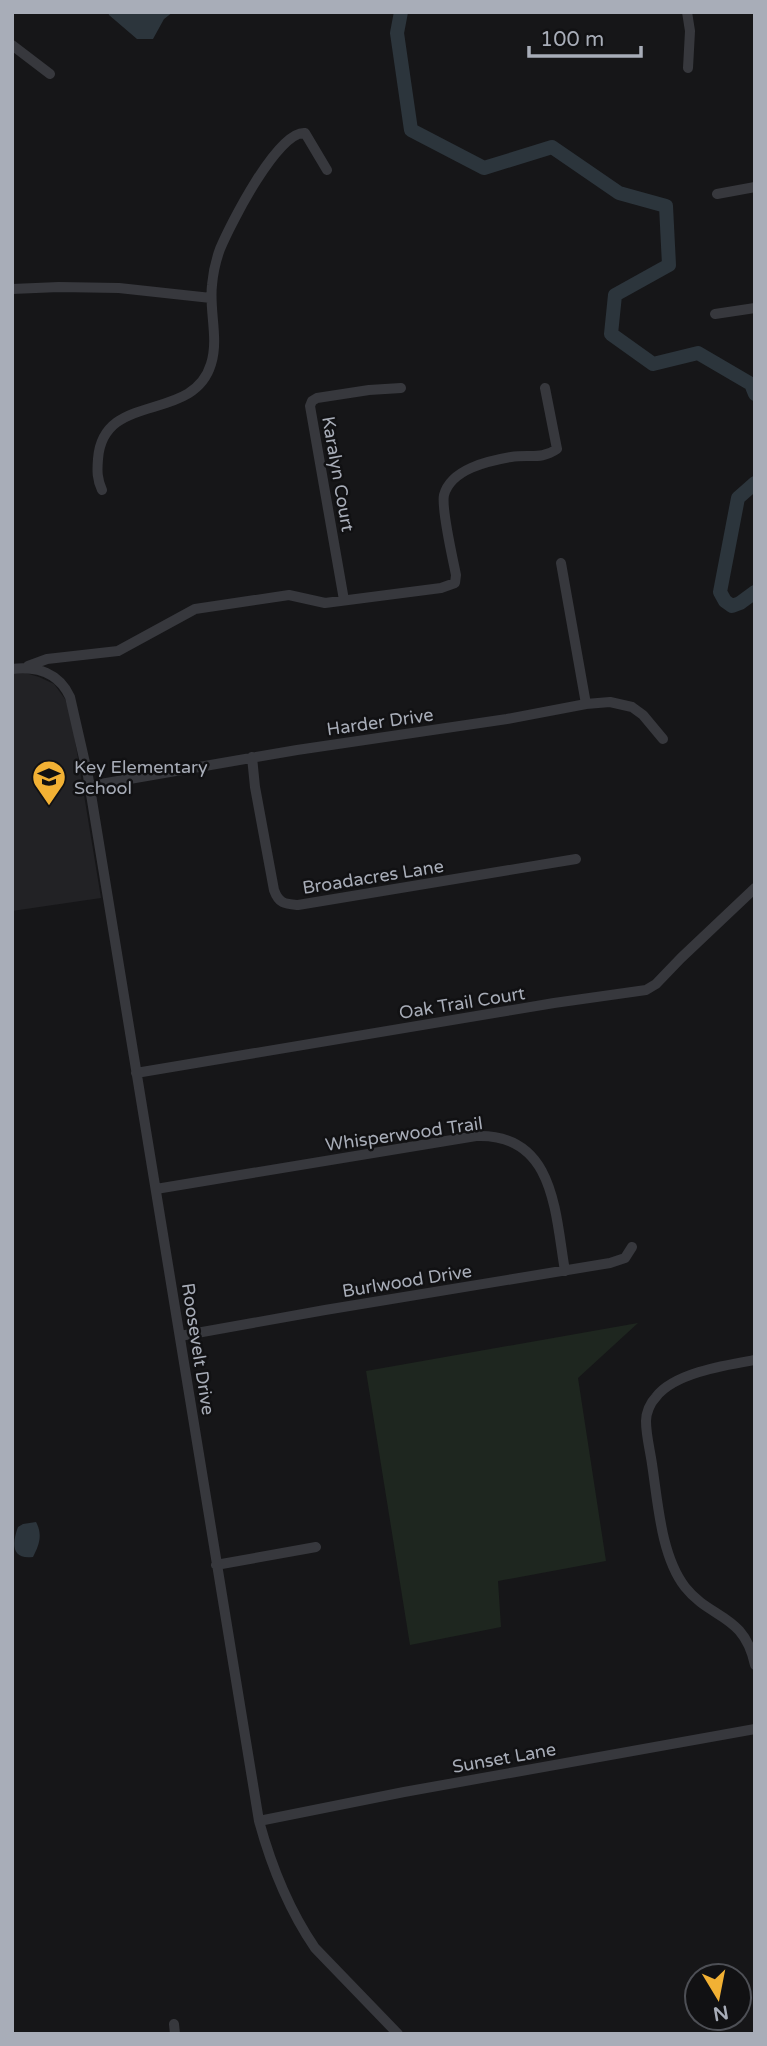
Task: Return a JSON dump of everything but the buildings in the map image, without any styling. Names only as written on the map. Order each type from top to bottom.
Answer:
[{"type":"street","points":[[687,12],[690,31],[688,68]]},
{"type":"street","points":[[12,45],[50,74]]},
{"type":"street","points":[[102,490],[97,477],[99,446],[111,425],[139,411],[168,403],[195,390],[207,374],[214,352],[212,284],[221,246],[262,170],[287,139],[299,132],[305,133],[327,170]]},
{"type":"street","points":[[717,194],[755,187]]},
{"type":"street","points":[[12,289],[119,288],[211,298]]},
{"type":"street","points":[[715,314],[755,308]]},
{"type":"street","name":"Karalyn Court","points":[[344,600],[310,407],[312,401],[317,398],[401,388]]},
{"type":"street","points":[[24,668],[43,660],[118,651],[195,609],[289,595],[325,603],[441,588],[455,583],[444,494],[456,477],[465,470],[512,457],[547,456],[557,449],[545,388]]},
{"type":"street","points":[[561,563],[586,704]]},
{"type":"street","points":[[12,669],[38,670],[54,676],[64,664],[78,657]]},
{"type":"street","name":"Roosevelt Drive","points":[[54,676],[70,697],[89,786],[259,1821],[275,1870],[305,1933],[315,1948],[398,2034]]},
{"type":"street","name":"Harder Drive","points":[[89,786],[253,757],[610,702],[632,707],[643,715],[663,739]]},
{"type":"street","name":"Broadacres Lane","points":[[253,757],[255,787],[274,890],[277,899],[283,903],[298,905],[576,859]]},
{"type":"street","name":"Oak Trail Court","points":[[136,1073],[540,1005],[646,990],[656,984],[755,888]]},
{"type":"street","name":"Whisperwood Trail","points":[[156,1189],[476,1136],[504,1138],[530,1156],[546,1178],[552,1195],[565,1271]]},
{"type":"street","name":"Burlwood Drive","points":[[180,1336],[610,1263],[625,1258],[632,1247]]},
{"type":"street","points":[[755,1360],[686,1376],[669,1385],[655,1398],[646,1420],[657,1499],[668,1555],[675,1572],[695,1598],[734,1625],[747,1643],[755,1665]]},
{"type":"street","points":[[216,1565],[316,1547]]},
{"type":"street","name":"Sunset Lane","points":[[259,1821],[755,1729]]},
{"type":"shaded area","points":[[108,12],[173,12],[164,19],[153,39],[137,39]]},
{"type":"shaded area","name":"Key Elementary School","points":[[22,672],[54,684],[65,699],[71,716],[101,898],[12,911],[12,673]]},
{"type":"shaded area","points":[[638,1323],[578,1378],[606,1561],[498,1581],[501,1627],[410,1645],[366,1371]]},
{"type":"shaded area","points":[[36,1522],[40,1536],[35,1553],[33,1557],[21,1556],[14,1544],[18,1527]]},
{"type":"waterway","points":[[401,12],[397,33],[411,130],[484,168],[552,147],[619,193],[666,206],[669,265],[615,295],[611,334],[653,364],[698,353],[751,384],[755,394]]},
{"type":"waterway","points":[[755,483],[738,498],[720,592],[732,606],[755,592]]},
{"type":"place","name":"Key Elementary School","points":[[49,807]]}]
